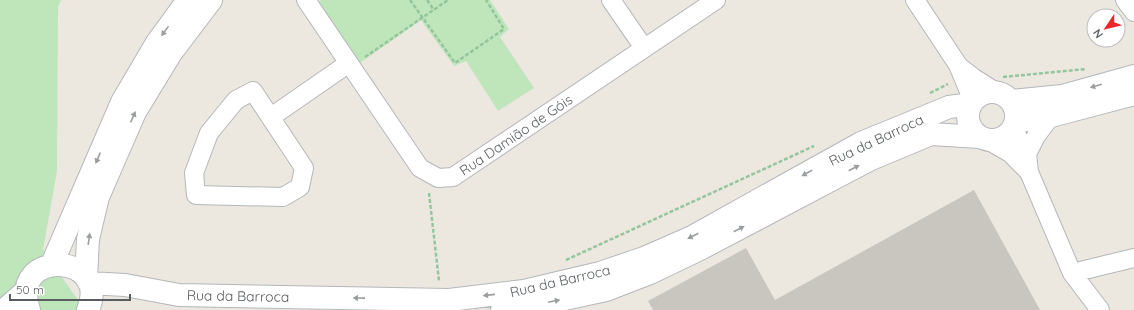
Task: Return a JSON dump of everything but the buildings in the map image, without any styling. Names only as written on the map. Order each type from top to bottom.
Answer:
[{"type":"street","points":[[52,264],[122,102],[156,44],[188,0]]},
{"type":"street","points":[[88,310],[92,294],[88,281],[88,239],[98,197],[135,112],[171,53],[211,0]]},
{"type":"street","points":[[306,0],[354,62],[420,168],[426,172]]},
{"type":"street","points":[[611,0],[644,48]]},
{"type":"street","name":"Rua Damião de Góis","points":[[426,172],[438,178],[453,177],[716,0]]},
{"type":"street","points":[[915,0],[958,65],[972,103]]},
{"type":"street","points":[[1125,0],[1134,12]]},
{"type":"street","points":[[271,117],[354,62]]},
{"type":"street","points":[[949,107],[957,86],[958,65]]},
{"type":"street","points":[[958,65],[1009,111],[1027,154],[1029,172],[1072,273],[1100,310]]},
{"type":"street","points":[[1009,111],[1134,76]]},
{"type":"street","points":[[253,91],[271,117],[304,168],[300,186],[283,197],[196,195],[194,173],[210,133],[236,100],[253,91]]},
{"type":"street","points":[[1029,172],[1010,153],[984,139],[970,126],[968,111],[972,103],[983,94],[1009,111],[1051,116],[1134,94]]},
{"type":"street","name":"Rua da Barroca","points":[[88,281],[125,285],[179,295],[441,299],[524,292],[600,273],[644,258],[692,236],[861,143],[949,107],[972,103]]},
{"type":"street","points":[[984,139],[1003,138],[1009,111]]},
{"type":"street","points":[[1027,154],[1036,136],[1051,116]]},
{"type":"street","name":"Rua da Barroca","points":[[502,310],[528,307],[606,290],[650,273],[700,249],[871,159],[931,134],[984,139]]},
{"type":"street","points":[[1072,273],[1134,258]]},
{"type":"street","points":[[4,310],[28,300],[30,281],[43,268],[52,264],[71,266],[88,281]]},
{"type":"path","points":[[410,0],[455,63],[504,28],[486,0]]},
{"type":"path","points":[[427,0],[434,10]]},
{"type":"path","points":[[354,62],[448,0]]},
{"type":"path","points":[[426,172],[441,299]]},
{"type":"green space","points":[[0,0],[61,0],[58,7],[57,171],[43,250],[85,310],[0,310]]},
{"type":"green space","points":[[321,0],[490,0],[509,29],[500,37],[534,88],[498,111],[466,61],[454,66],[421,20],[360,63],[317,3]]}]
